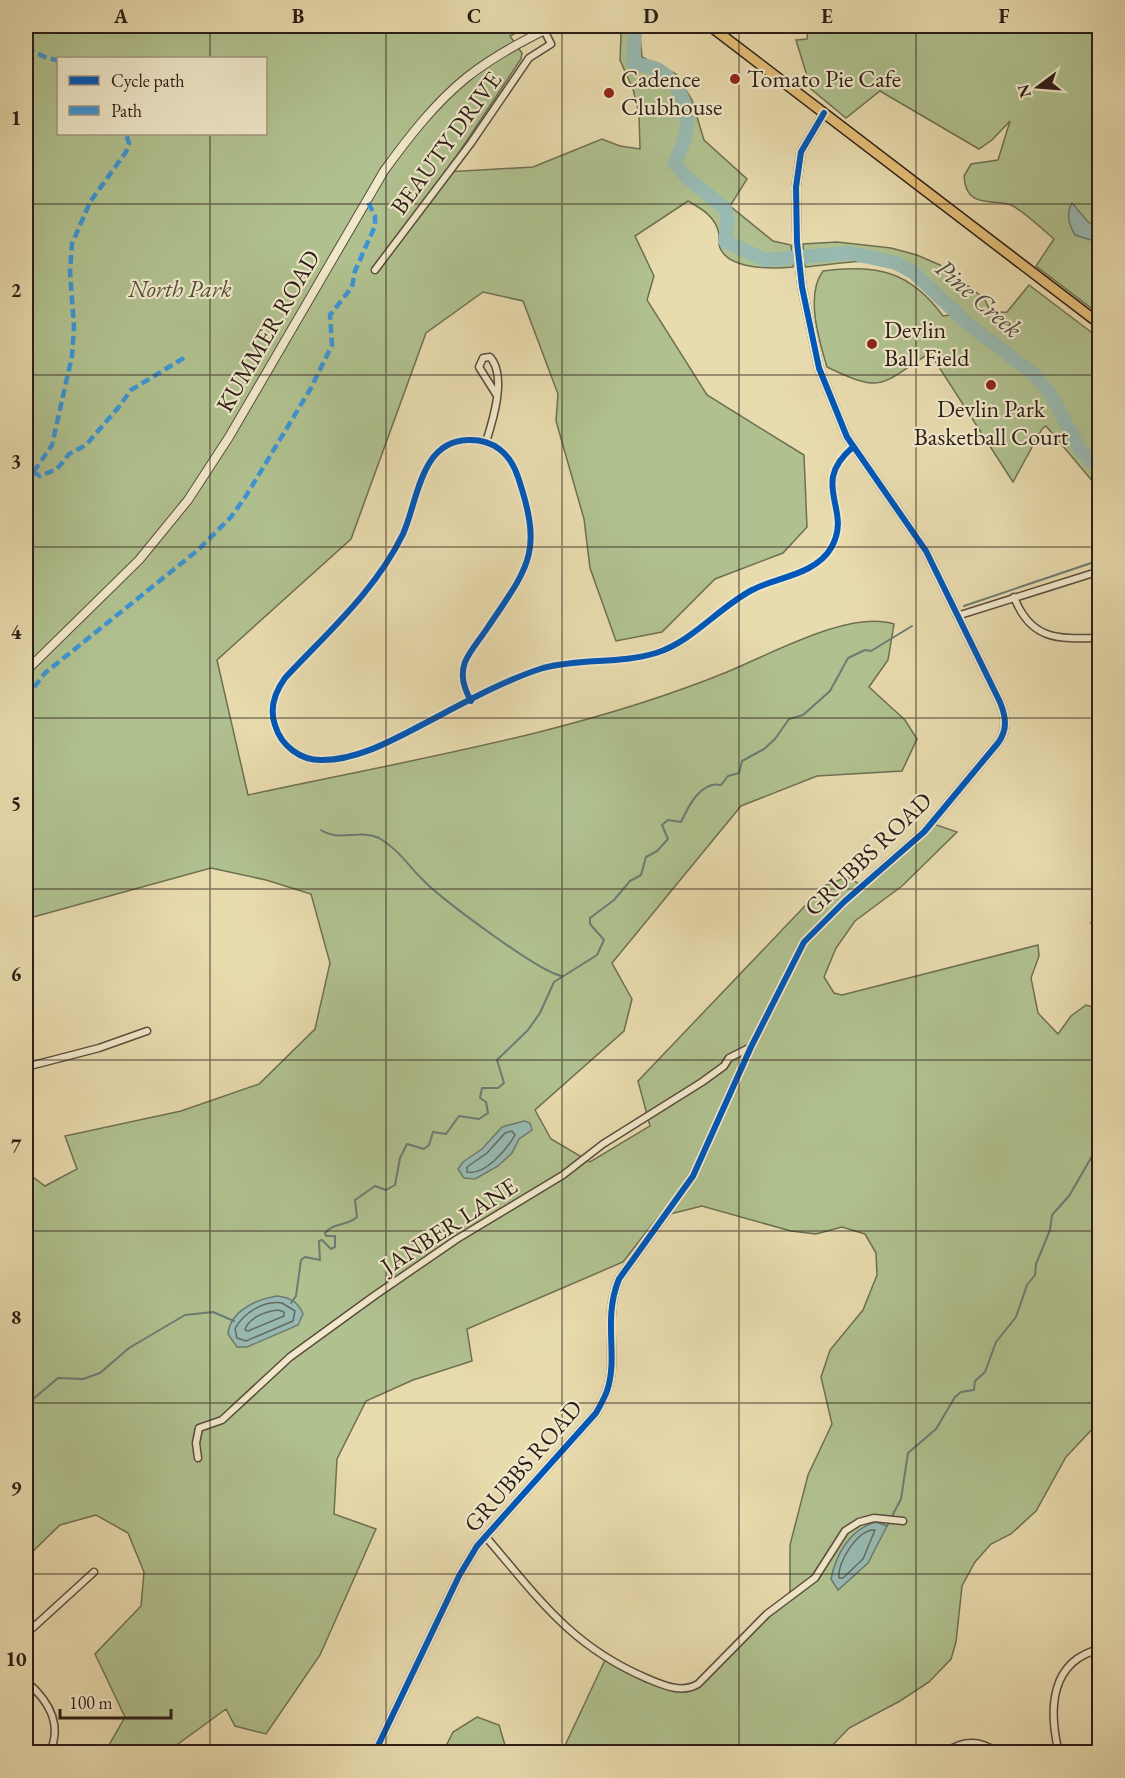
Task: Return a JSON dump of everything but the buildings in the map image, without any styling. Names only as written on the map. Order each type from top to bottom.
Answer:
[{"type":"main road","points":[[710,26],[1100,324]]},
{"type":"street","name":"KUMMER ROAD","points":[[26,671],[139,560],[188,500],[229,437],[384,171],[404,144],[466,78],[542,28],[553,26]]},
{"type":"street","name":"BEAUTY DRIVE","points":[[375,270],[471,143],[529,58],[551,44],[542,28]]},
{"type":"street","name":"GRUBBS ROAD","points":[[375,1752],[459,1576],[485,1536],[596,1413],[607,1390],[611,1365],[609,1324],[612,1297],[619,1280],[690,1182],[712,1138],[750,1047],[804,942],[839,906],[924,832],[1002,738],[1006,724],[1000,702],[922,544],[853,447],[834,411],[819,368],[806,314],[799,266],[797,246],[798,164],[803,146],[824,113]]},
{"type":"street","points":[[486,442],[496,411],[496,394],[494,363],[490,357],[483,357],[479,367],[496,394]]},
{"type":"street","points":[[471,701],[464,683],[465,662],[523,574],[532,546],[529,516],[514,466],[501,450],[486,442],[456,441],[432,457],[404,532],[389,560],[370,587],[285,678],[275,695],[272,713],[277,732],[291,749],[310,759],[342,758],[377,746],[471,701],[528,673],[553,665],[643,656],[662,651],[680,641],[748,592],[813,566],[830,550],[837,534],[838,519],[831,486],[833,474],[841,459],[853,447]]},
{"type":"street","points":[[957,616],[1100,571]]},
{"type":"street","points":[[1014,597],[1025,619],[1042,632],[1062,638],[1100,638]]},
{"type":"street","points":[[26,1067],[99,1048],[147,1031]]},
{"type":"street","name":"JANBER LANE","points":[[198,1458],[196,1443],[199,1428],[222,1420],[290,1357],[457,1239],[563,1175],[603,1144],[702,1082],[724,1066],[729,1058],[750,1047]]},
{"type":"street","points":[[485,1536],[553,1617],[572,1634],[628,1670],[652,1681],[686,1689],[698,1684],[767,1614],[815,1578],[845,1531],[859,1522],[874,1518],[903,1521]]},
{"type":"street","points":[[26,1634],[93,1572]]},
{"type":"street","points":[[1058,1749],[1052,1719],[1055,1692],[1071,1666],[1087,1653],[1100,1650]]},
{"type":"street","points":[[26,1681],[45,1700],[54,1719],[55,1735],[50,1752]]},
{"type":"street","points":[[946,1752],[969,1742],[984,1744],[997,1752]]},
{"type":"green space","name":"North Park","points":[[26,26],[529,26],[510,36],[522,53],[521,59],[446,172],[533,167],[602,139],[620,146],[640,149],[639,114],[633,89],[620,60],[621,35],[617,26],[639,26],[642,57],[676,74],[692,100],[704,140],[747,179],[730,206],[773,241],[791,245],[793,267],[752,266],[732,261],[720,248],[719,234],[712,218],[688,201],[635,236],[654,276],[647,300],[707,395],[804,455],[807,527],[783,553],[715,579],[662,632],[616,641],[590,568],[584,519],[556,421],[558,394],[523,301],[483,292],[426,333],[351,539],[217,660],[248,795],[491,744],[551,729],[669,694],[833,628],[876,621],[894,624],[888,660],[869,687],[905,720],[917,739],[902,771],[817,776],[741,806],[612,963],[632,999],[624,1031],[535,1110],[551,1139],[590,1162],[650,1126],[638,1081],[824,886],[847,877],[863,886],[931,823],[957,832],[902,886],[855,921],[836,948],[824,977],[834,993],[842,995],[1038,945],[1039,956],[1031,978],[1038,1013],[1058,1034],[1071,1016],[1086,1005],[1099,1009],[1099,1422],[1066,1457],[1036,1511],[1011,1534],[991,1544],[975,1562],[962,1586],[956,1642],[951,1659],[929,1682],[900,1701],[849,1728],[826,1752],[562,1752],[606,1658],[652,1681],[690,1688],[790,1597],[790,1545],[808,1475],[832,1424],[821,1377],[830,1350],[863,1310],[877,1275],[876,1253],[865,1234],[842,1227],[816,1234],[791,1231],[702,1206],[658,1217],[623,1262],[467,1329],[472,1361],[413,1380],[366,1401],[337,1459],[334,1514],[376,1529],[320,1655],[266,1734],[235,1726],[226,1709],[167,1752],[105,1752],[125,1717],[95,1654],[141,1606],[144,1572],[128,1533],[96,1515],[60,1525],[26,1558],[26,1172],[45,1186],[77,1169],[65,1136],[181,1111],[259,1084],[315,1029],[330,963],[311,894],[266,880],[211,868],[26,919]]},
{"type":"green space","points":[[808,26],[1099,26],[1099,314],[1036,266],[1054,239],[1013,206],[976,199],[970,195],[966,187],[964,176],[971,164],[998,160],[1010,121],[992,140],[979,149],[880,91],[846,118],[811,89],[796,40],[807,39]]},
{"type":"green space","points":[[837,242],[891,248],[917,255],[940,265],[985,299],[990,309],[996,311],[1007,312],[1029,285],[1099,338],[1099,430],[1094,425],[1099,437],[1099,489],[1046,426],[1042,429],[1013,482],[930,353],[882,382],[861,381],[827,367],[817,331],[814,305],[815,292],[823,271],[860,269],[891,274],[918,289],[943,316],[951,315],[917,279],[887,263],[871,261],[805,267],[803,244]]},
{"type":"green space","points":[[477,1717],[499,1725],[507,1752],[443,1752],[453,1732]]},
{"type":"water","points":[[1072,203],[1088,222],[1099,228],[1096,238],[1091,240],[1075,235],[1069,219]]},
{"type":"water","points":[[524,1121],[530,1123],[532,1130],[519,1139],[512,1153],[498,1166],[475,1179],[464,1178],[458,1169],[463,1162],[482,1149],[502,1127]]},
{"type":"water","points":[[277,1296],[289,1299],[299,1307],[303,1314],[298,1325],[247,1347],[237,1347],[228,1334],[234,1319],[253,1303]]},
{"type":"water","points":[[876,1522],[887,1526],[868,1563],[838,1590],[831,1579],[841,1552],[859,1530]]},
{"type":"waterway","name":"Pine Creek","points":[[633,26],[635,34],[633,62],[659,70],[674,83],[683,99],[687,127],[675,164],[687,178],[725,208],[728,221],[725,241],[765,260],[850,253],[896,263],[913,272],[968,324],[1035,375],[1051,395],[1081,451],[1100,470]]},
{"type":"waterway","points":[[964,606],[1100,560]]},
{"type":"waterway","points":[[291,1303],[296,1296],[301,1260],[305,1257],[320,1260],[319,1241],[322,1240],[331,1249],[335,1247],[335,1236],[326,1236],[325,1233],[357,1217],[355,1200],[375,1186],[386,1190],[395,1185],[400,1158],[407,1144],[424,1149],[429,1145],[433,1132],[446,1134],[459,1116],[479,1119],[488,1113],[486,1102],[480,1098],[482,1088],[498,1088],[504,1083],[497,1060],[528,1030],[540,1013],[554,982],[597,955],[604,940],[590,924],[590,918],[614,900],[630,881],[641,875],[646,857],[657,851],[668,839],[662,825],[668,820],[681,822],[691,802],[701,791],[707,787],[721,785],[728,776],[739,773],[742,761],[764,749],[775,739],[789,719],[803,715],[830,691],[848,658],[865,650],[871,651],[912,626]]},
{"type":"waterway","points":[[321,830],[335,835],[364,835],[379,838],[397,852],[432,888],[468,917],[533,962],[562,976]]},
{"type":"waterway","points":[[887,1526],[901,1499],[908,1453],[936,1429],[955,1397],[961,1392],[974,1390],[975,1381],[985,1372],[996,1342],[1016,1317],[1027,1285],[1035,1275],[1036,1264],[1050,1230],[1052,1215],[1069,1196],[1091,1158],[1100,1150]]},
{"type":"waterway","points":[[26,1414],[32,1400],[58,1378],[83,1379],[100,1373],[129,1348],[185,1315],[213,1312],[234,1321]]},
{"type":"marked path","points":[[26,48],[47,58],[57,60]]},
{"type":"marked path","points":[[26,483],[52,445],[72,356],[74,327],[70,272],[72,244],[90,202],[126,152],[129,143],[126,135]]},
{"type":"marked path","points":[[26,698],[45,673],[198,550],[231,517],[246,496],[311,388],[332,345],[330,315],[352,287],[355,271],[375,226],[375,216],[367,200]]},
{"type":"marked path","points":[[33,472],[40,476],[57,469],[69,454],[86,445],[131,390],[187,356]]},
{"type":"cycle path","points":[[375,1752],[459,1576],[477,1546],[596,1413],[607,1391],[610,1378],[612,1309],[619,1279],[693,1176],[751,1047],[804,942],[845,901],[924,832],[998,743],[1005,728],[1005,718],[1000,702],[926,551],[847,437],[819,368],[802,287],[797,242],[796,187],[801,152],[824,113]]},
{"type":"cycle path","points":[[471,701],[469,696],[466,691],[464,682],[465,662],[523,572],[531,541],[530,523],[515,468],[499,449],[485,442],[468,440],[452,443],[440,450],[430,461],[423,475],[403,534],[379,574],[350,610],[285,678],[278,689],[274,700],[273,719],[278,733],[287,746],[300,755],[323,760],[359,754],[393,740],[461,704],[477,696],[494,688],[543,668],[642,656],[656,653],[682,641],[740,597],[752,590],[806,570],[824,557],[837,534],[838,521],[832,485],[834,473],[840,461],[853,447]]},
{"type":"place","name":"Tomato Pie Cafe","points":[[735,79]]},
{"type":"place","name":"Cadence Clubhouse","points":[[609,93]]},
{"type":"place","name":"Devlin Ball Field","points":[[872,344]]},
{"type":"place","name":"Devlin Park Basketball Court","points":[[991,385]]}]
